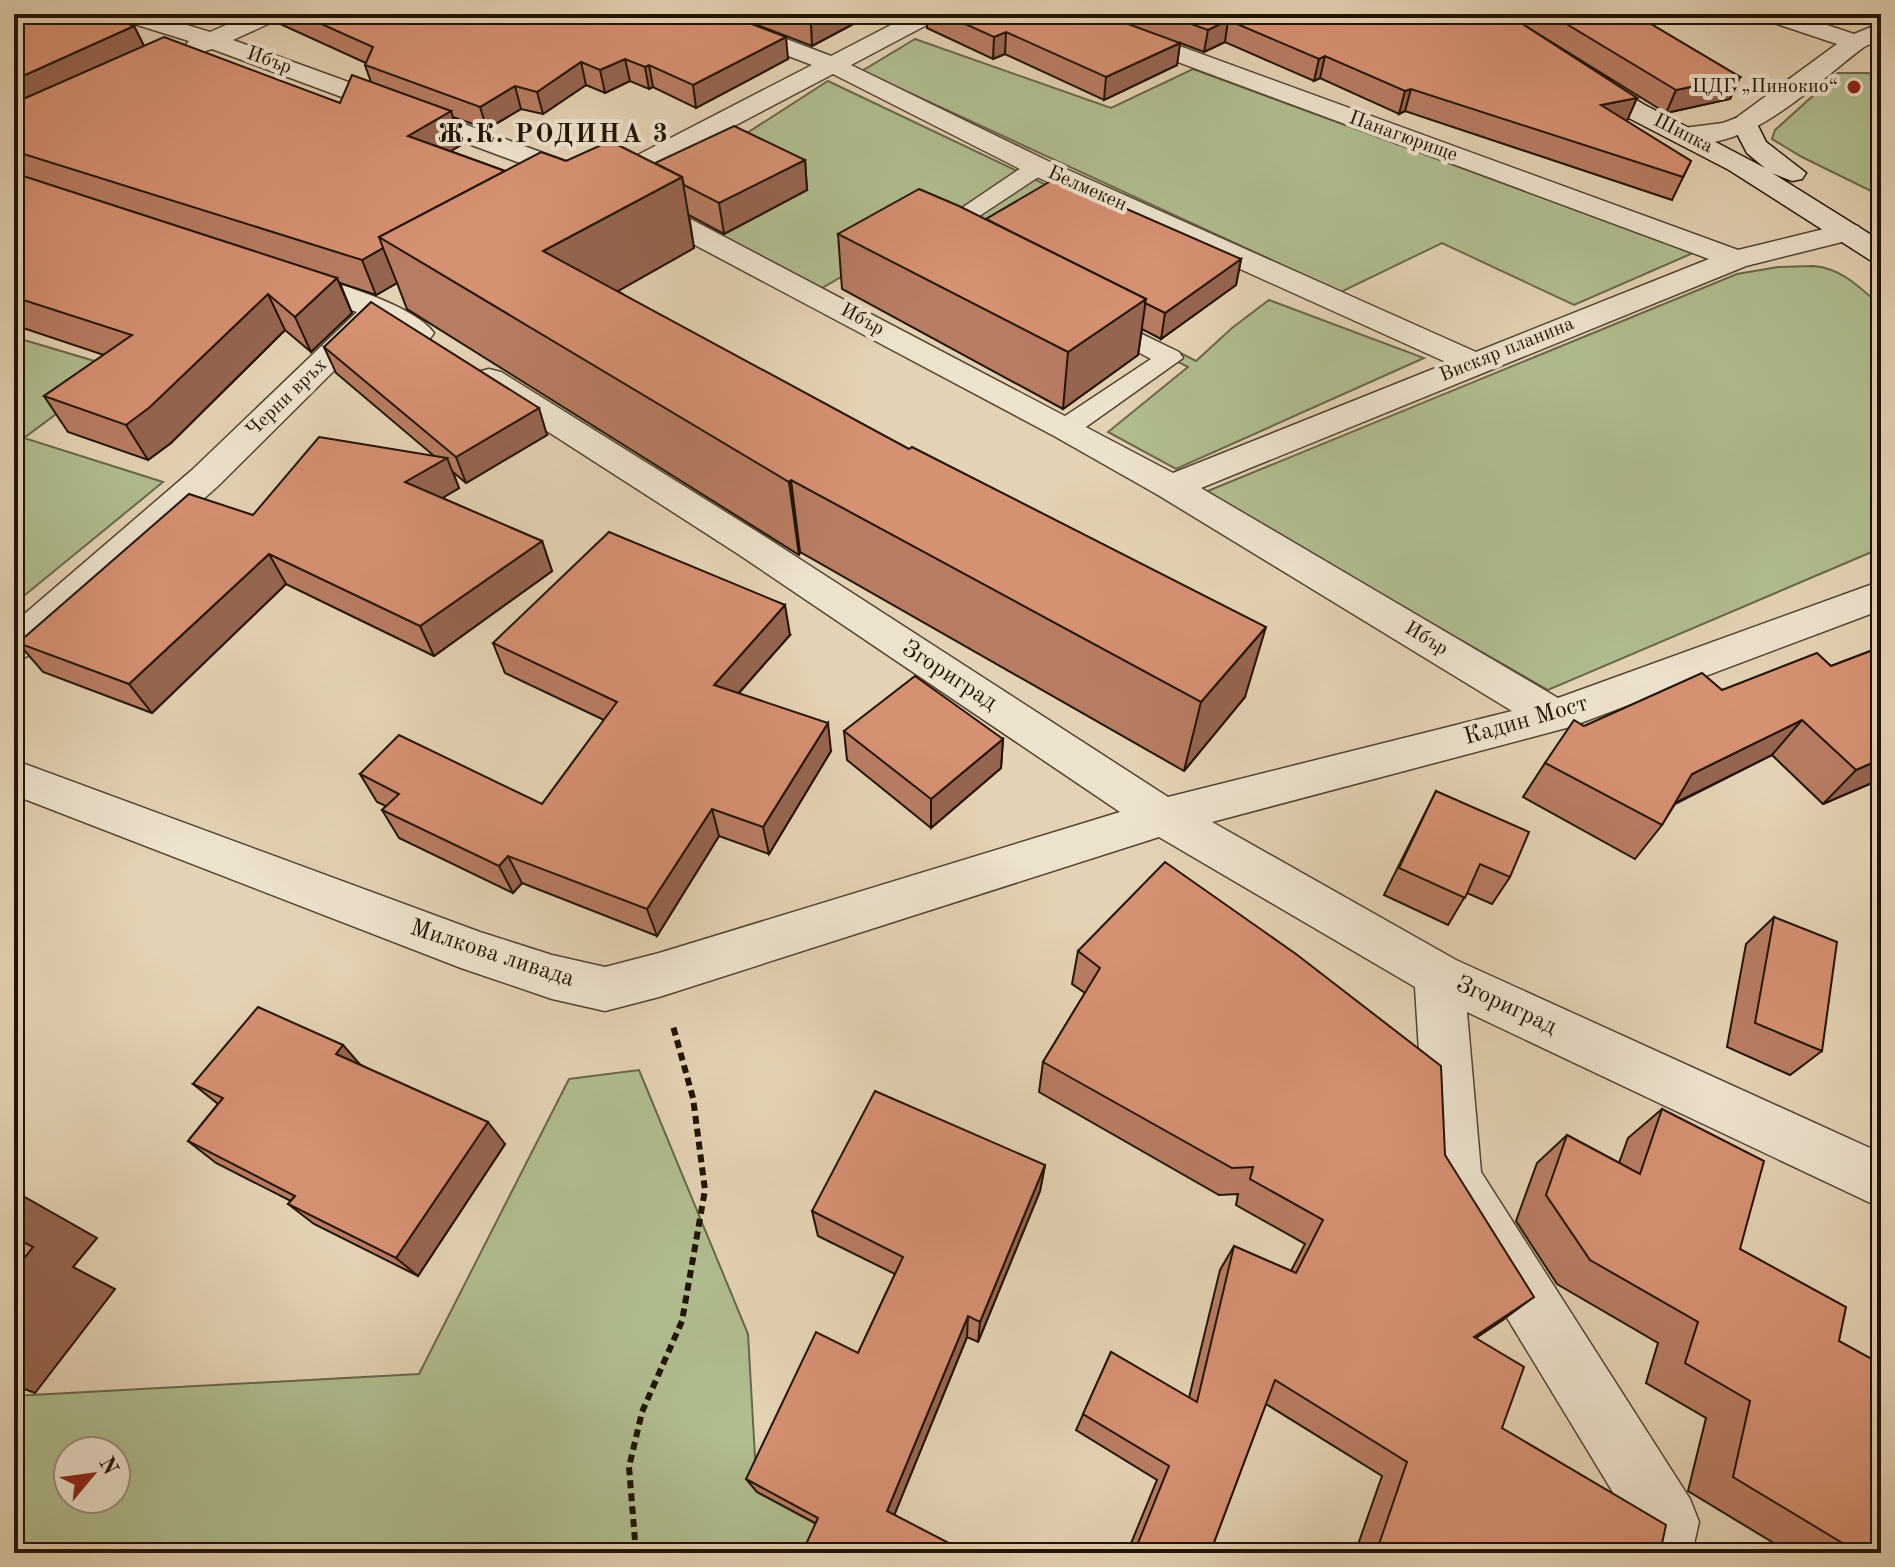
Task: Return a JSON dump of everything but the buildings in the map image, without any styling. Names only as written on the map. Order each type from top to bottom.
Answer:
[{"type":"street","name":"Ибър","points":[[126,14],[211,40],[588,192],[1066,428],[1171,487],[1555,716]]},
{"type":"street","points":[[169,60],[271,14]]},
{"type":"street","name":"Белмекен","points":[[700,14],[833,65],[1038,167],[1474,363]]},
{"type":"street","points":[[588,192],[930,14]]},
{"type":"street","name":"Панагюрище","points":[[1070,14],[1736,259]]},
{"type":"street","name":"Шипка","points":[[1485,14],[1634,110],[1739,164],[1881,254]]},
{"type":"street","points":[[1770,14],[1855,42]]},
{"type":"street","points":[[1685,135],[1718,133],[1745,124],[1855,42],[1881,30]]},
{"type":"street","points":[[1745,124],[1758,152],[1881,230]]},
{"type":"street","name":"Вискяр планина","points":[[1171,487],[1736,259],[1848,232]]},
{"type":"street","name":"Згориград","points":[[248,265],[393,301],[452,355],[751,545],[1163,817],[1439,975],[1881,1181]]},
{"type":"street","name":"Черни връх","points":[[14,646],[205,478],[393,301]]},
{"type":"street","name":"Кадин Мост","points":[[1163,817],[1555,716],[1881,595]]},
{"type":"street","name":"Милкова ливада","points":[[14,777],[478,953],[552,977],[605,989],[659,975],[1163,817]]},
{"type":"street","points":[[1439,975],[1454,1180],[1667,1522],[1660,1553]]},
{"type":"lane","points":[[962,250],[934,235],[1038,167]]},
{"type":"lane","points":[[1066,428],[1170,358],[1073,307]]},
{"type":"path","points":[[636,1553],[629,1467],[642,1412],[682,1321],[705,1190],[693,1098],[659,975]]},
{"type":"green space","points":[[915,39],[1111,108],[1193,69],[1693,253],[1574,305],[1442,243],[1341,292],[862,71]]},
{"type":"green space","name":"ЦДГ „Пинокио“","points":[[1838,73],[1868,73],[1881,77],[1881,196],[1772,139],[1775,130]]},
{"type":"green space","points":[[828,81],[1057,190],[1124,324],[1196,361],[1269,300],[1424,358],[1176,469],[1108,432],[1188,367],[934,235],[922,230],[815,292],[721,235],[807,190],[722,149]]},
{"type":"green space","points":[[1814,266],[1842,275],[1881,306],[1881,548],[1548,690],[1203,493],[1737,274],[1778,267]]},
{"type":"green space","points":[[14,337],[118,368],[24,438],[163,482],[14,604]]},
{"type":"green space","points":[[639,1070],[748,1334],[757,1492],[825,1529],[814,1553],[14,1553],[14,1396],[419,1374],[569,1079]]},
{"type":"place","name":"ЦДГ „Пинокио“","points":[[1854,87]]},
{"type":"district","name":"Ж.К. РОДИНА 3","points":[[554,135]]}]
